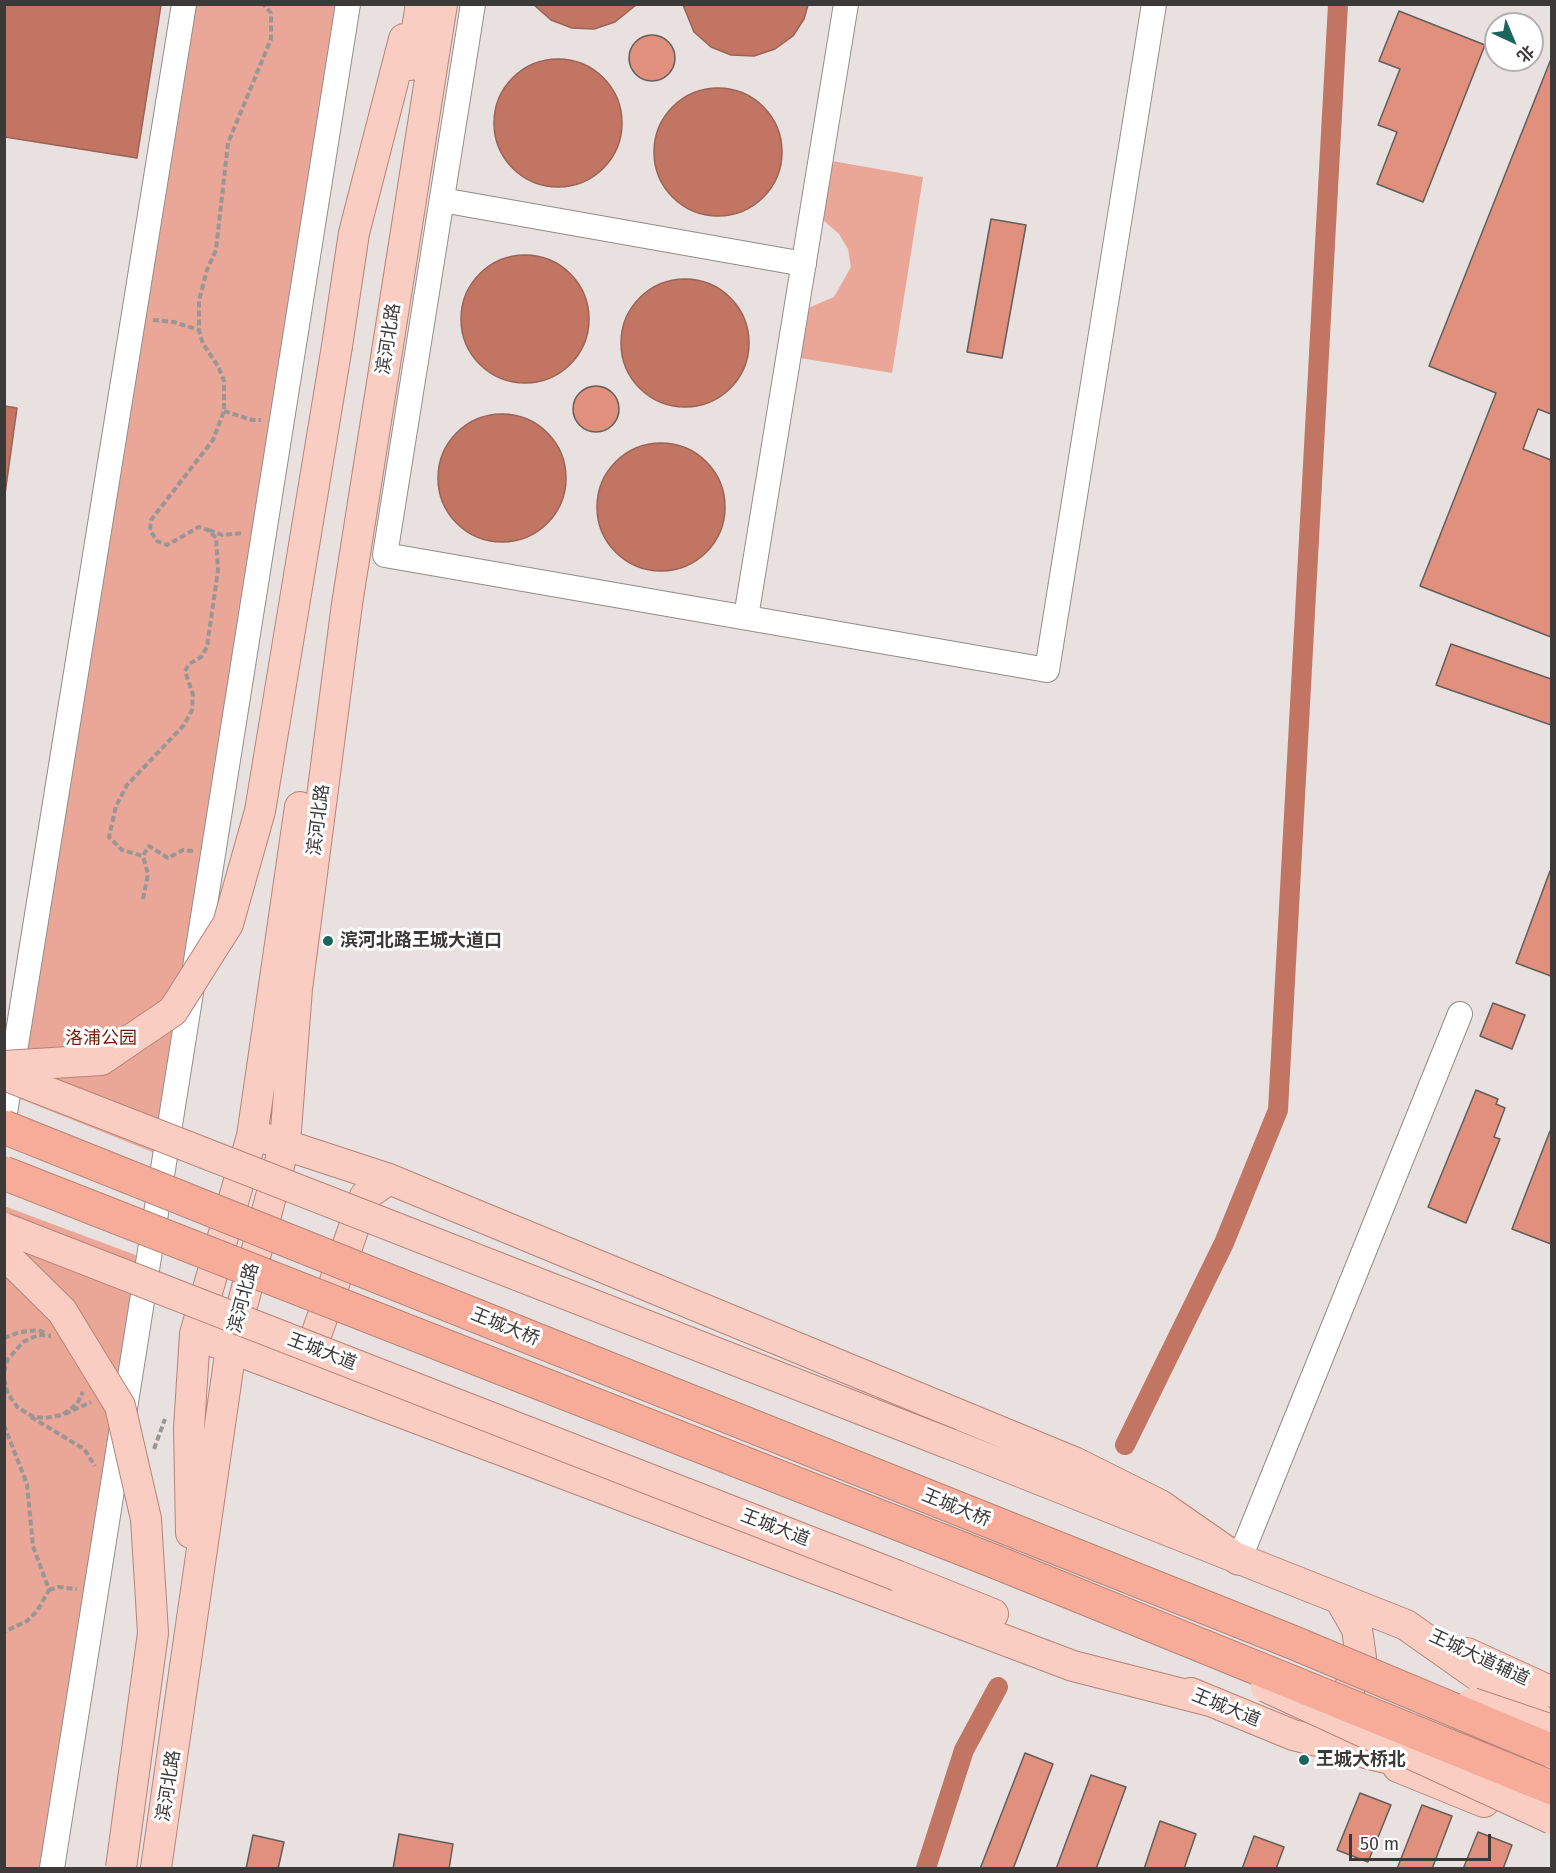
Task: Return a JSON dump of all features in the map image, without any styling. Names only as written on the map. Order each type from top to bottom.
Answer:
[{"type":"highway","name":"王城大桥","points":[[4,1127],[1292,1642]]},
{"type":"highway","name":"王城大桥","points":[[4,1173],[996,1562]]},
{"type":"highway","points":[[996,1562],[1551,1788]]},
{"type":"highway","points":[[1292,1642],[1551,1751]]},
{"type":"main road","points":[[4,1066],[101,1060],[173,1011],[228,924],[260,811],[354,233],[413,4]]},
{"type":"main road","name":"滨河北路","points":[[192,1632],[189,1428],[195,1334],[252,1136],[367,350],[421,4]]},
{"type":"main road","name":"滨河北路","points":[[156,1869],[192,1632],[231,1348],[285,1143],[297,989],[347,604],[442,4]]},
{"type":"main road","points":[[4,1075],[950,1444],[1406,1625],[1551,1728]]},
{"type":"main road","points":[[252,1136],[285,1143],[389,1179],[1074,1462],[1160,1505],[1239,1560]]},
{"type":"main road","points":[[311,1379],[308,1358],[365,1196],[389,1179]]},
{"type":"main road","name":"王城大道","points":[[4,1228],[898,1576],[1293,1735],[1506,1786],[1551,1804]]},
{"type":"main road","points":[[4,1254],[62,1311],[120,1406],[146,1518],[153,1633],[121,1869]]},
{"type":"main road","points":[[195,1334],[1073,1666],[1210,1701]]},
{"type":"main road","points":[[996,1562],[1551,1818]]},
{"type":"main road","points":[[1293,1735],[1330,1718],[1348,1692],[1361,1658],[1357,1629],[1341,1601]]},
{"type":"main road","name":"王城大道辅道","points":[[1406,1625],[1551,1692]]},
{"type":"main road","points":[[1292,1642],[1551,1728]]},
{"type":"main road","points":[[1367,1754],[1551,1830]]},
{"type":"street","points":[[4,1119],[184,4]]},
{"type":"street","points":[[52,1869],[348,4]]},
{"type":"street","points":[[473,4],[385,555],[1047,669],[1154,4]]},
{"type":"street","points":[[746,617],[846,4]]},
{"type":"street","points":[[442,200],[804,264]]},
{"type":"street","points":[[1239,1560],[1460,1014]]},
{"type":"path","points":[[263,4],[271,13],[271,39],[228,143],[216,250],[207,270],[200,300],[199,330],[203,344],[218,366],[224,381],[224,411],[213,440],[151,520],[150,530],[157,541],[167,545],[199,527],[233,535],[266,522]]},
{"type":"path","points":[[132,325],[154,320],[174,322],[199,330]]},
{"type":"path","points":[[224,411],[252,420],[283,416]]},
{"type":"path","points":[[143,856],[122,850],[109,837],[111,822],[127,785],[183,725],[192,710],[193,695],[185,671],[189,664],[201,657],[207,647],[218,570],[216,538],[208,530]]},
{"type":"path","points":[[143,899],[148,874],[143,856],[149,846],[168,858],[183,850],[213,856]]},
{"type":"path","points":[[4,1338],[20,1332],[38,1330],[56,1336],[38,1335],[23,1342],[8,1359],[4,1372]]},
{"type":"path","points":[[4,1379],[8,1394],[18,1408],[84,1449],[98,1472]]},
{"type":"path","points":[[18,1408],[34,1417],[62,1415],[77,1404],[86,1389]]},
{"type":"path","points":[[4,1425],[27,1484],[33,1546],[49,1590],[37,1611],[27,1621],[4,1632]]},
{"type":"path","points":[[49,1590],[67,1587],[95,1595]]},
{"type":"green space","name":"洛浦公园","points":[[184,5],[348,5],[165,1157],[8,1094]]},
{"type":"green space","points":[[832,161],[923,177],[892,373],[800,358],[808,308],[834,297],[851,267],[848,249],[839,234],[823,220]]},
{"type":"green space","points":[[4,1206],[149,1260],[52,1868],[5,1868]]},
{"type":"shaded area","points":[[683,4],[808,5],[804,19],[793,36],[775,49],[754,56],[731,55],[711,47],[694,32]]},
{"type":"shaded area","points":[[4,5],[161,5],[137,158],[5,137]]},
{"type":"shaded area","points":[[534,5],[636,5],[615,22],[594,29],[572,28],[551,20]]},
{"type":"shaded area","points":[[558,59],[583,64],[603,78],[617,98],[622,123],[617,148],[603,168],[583,182],[558,187],[533,182],[513,168],[499,148],[494,123],[499,98],[513,78],[533,64]]},
{"type":"shaded area","points":[[718,88],[743,93],[763,107],[777,127],[782,152],[777,177],[763,197],[743,211],[718,216],[693,211],[673,197],[659,177],[654,152],[659,127],[673,107],[693,93]]},
{"type":"shaded area","points":[[525,255],[550,260],[570,274],[584,294],[589,319],[584,344],[570,364],[550,378],[525,383],[500,378],[480,364],[466,344],[461,319],[466,294],[480,274],[500,260]]},
{"type":"shaded area","points":[[685,279],[710,284],[730,298],[744,318],[749,343],[744,368],[730,388],[710,402],[685,407],[660,402],[640,388],[626,368],[621,343],[626,318],[640,298],[660,284]]},
{"type":"shaded area","points":[[4,406],[17,408],[5,494]]},
{"type":"shaded area","points":[[502,414],[526,419],[547,433],[561,454],[566,478],[561,502],[547,523],[526,537],[502,542],[478,537],[457,523],[443,502],[438,478],[443,454],[457,433],[478,419]]},
{"type":"shaded area","points":[[661,443],[685,448],[706,462],[720,483],[725,507],[720,531],[706,552],[685,566],[661,571],[637,566],[616,552],[602,531],[597,507],[602,483],[616,462],[637,448]]},
{"type":"building","points":[[1399,11],[1484,45],[1423,202],[1377,184],[1397,132],[1378,125],[1400,69],[1379,61]]},
{"type":"building","points":[[652,35],[668,42],[675,58],[668,74],[652,81],[636,74],[629,58],[636,42]]},
{"type":"building","points":[[1551,59],[1551,414],[1538,409],[1523,449],[1551,460],[1551,637],[1420,586],[1496,393],[1429,366]]},
{"type":"building","points":[[991,219],[1026,225],[1002,358],[967,352]]},
{"type":"building","points":[[596,386],[612,393],[619,409],[612,425],[596,432],[580,425],[573,409],[580,393]]},
{"type":"building","points":[[1451,644],[1551,679],[1551,725],[1436,685]]},
{"type":"building","points":[[1551,872],[1551,976],[1516,963]]},
{"type":"building","points":[[1493,1003],[1525,1015],[1512,1049],[1480,1036]]},
{"type":"building","points":[[1476,1090],[1498,1099],[1496,1104],[1505,1108],[1494,1137],[1500,1139],[1466,1223],[1428,1207]]},
{"type":"building","points":[[1551,1131],[1551,1244],[1512,1229]]},
{"type":"building","points":[[1025,1753],[1053,1764],[1013,1869],[980,1869]]},
{"type":"building","points":[[1091,1775],[1126,1787],[1096,1869],[1056,1869]]},
{"type":"building","points":[[1360,1793],[1391,1805],[1368,1862],[1337,1850]]},
{"type":"building","points":[[1422,1805],[1452,1816],[1432,1869],[1397,1869]]},
{"type":"building","points":[[1160,1821],[1196,1834],[1184,1869],[1144,1869]]},
{"type":"building","points":[[1478,1832],[1512,1845],[1503,1869],[1463,1869]]},
{"type":"building","points":[[399,1834],[453,1844],[449,1869],[393,1869]]},
{"type":"building","points":[[253,1835],[284,1842],[278,1869],[246,1869]]},
{"type":"building","points":[[1254,1836],[1284,1847],[1276,1869],[1242,1869]]},
{"type":"waterway","points":[[1125,1445],[1224,1243],[1278,1110],[1338,4]]},
{"type":"waterway","points":[[926,1868],[964,1750],[998,1687]]},
{"type":"place","name":"滨河北路王城大道口","points":[[328,941]]},
{"type":"place","name":"王城大桥北","points":[[1304,1760]]}]
